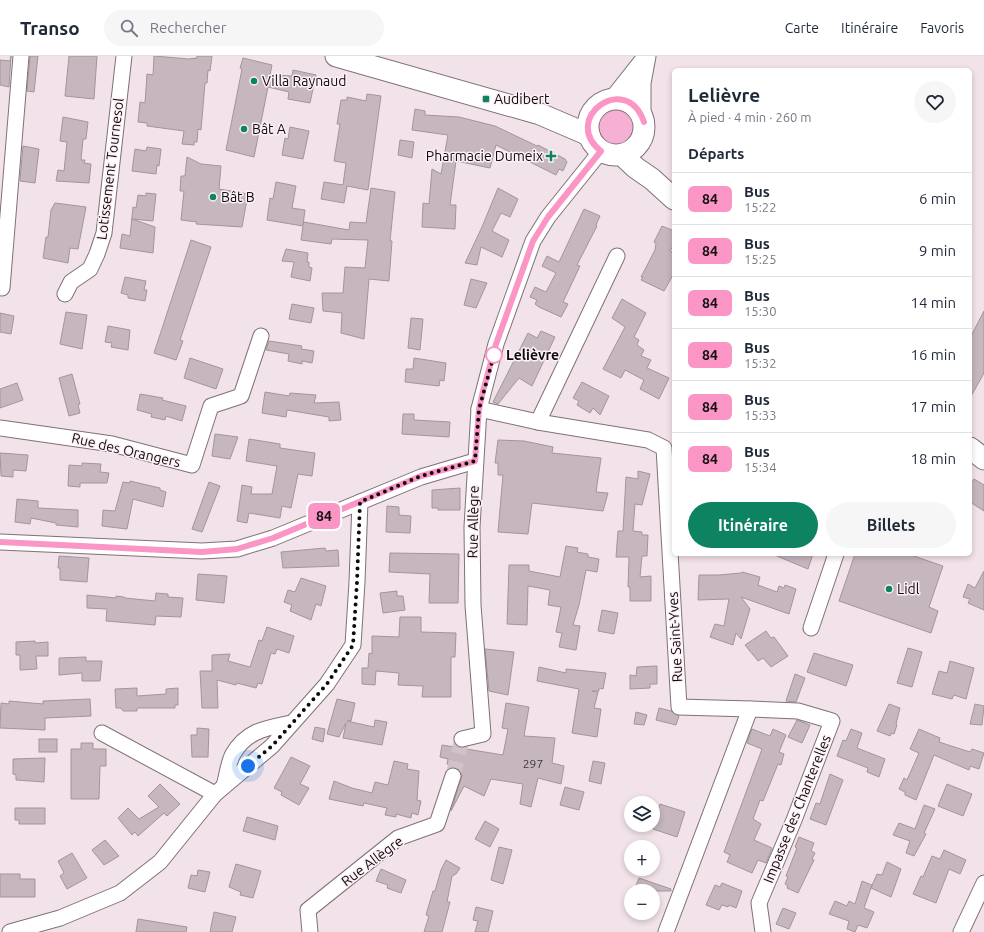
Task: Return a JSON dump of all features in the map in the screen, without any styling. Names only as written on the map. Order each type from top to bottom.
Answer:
[{"type":"main road","points":[[336,56],[540,114],[595,143],[608,154],[622,155],[630,152],[642,141],[645,132],[641,113],[630,102],[605,103],[572,112],[540,114]]},
{"type":"main road","points":[[595,143],[588,126],[590,116],[605,103]]},
{"type":"main road","points":[[642,141],[652,179]]},
{"type":"main road","points":[[622,155],[672,197]]},
{"type":"street","points":[[2,288],[21,56]]},
{"type":"street","name":"Lotissement Tournesol","points":[[65,294],[71,282],[90,269],[104,233],[124,56]]},
{"type":"street","points":[[605,103],[645,59]]},
{"type":"street","points":[[641,113],[645,59]]},
{"type":"street","name":"Rue Allègre","points":[[462,739],[483,734],[474,605],[472,527],[479,409],[496,344],[533,241],[595,143]]},
{"type":"street","points":[[538,422],[617,256]]},
{"type":"street","name":"Rue des Orangers","points":[[0,428],[112,444],[192,465],[211,406],[241,396],[261,336]]},
{"type":"street","name":"Rue Saint-Yves","points":[[479,409],[538,422],[648,440],[664,448],[679,707],[750,709]]},
{"type":"street","points":[[0,542],[202,552],[237,549],[273,538],[421,476],[475,461]]},
{"type":"street","points":[[10,932],[60,918],[120,893],[160,862],[220,790],[272,746],[327,684],[353,645],[360,502]]},
{"type":"street","points":[[811,628],[835,556]]},
{"type":"street","points":[[666,932],[750,709]]},
{"type":"street","name":"Impasse des Chanterelles","points":[[750,709],[798,710],[832,721],[794,820],[759,903],[763,932]]},
{"type":"street","points":[[220,790],[233,754],[249,735],[273,726],[291,723]]},
{"type":"street","points":[[102,733],[220,790]]},
{"type":"street","name":"Rue Allègre","points":[[310,932],[308,910],[398,838],[437,824],[453,776]]},
{"type":"street","points":[[961,932],[984,883]]},
{"type":"shaded area","points":[[610,99],[622,99],[636,107],[644,121],[642,138],[636,147],[622,155],[610,155],[600,150],[593,143],[588,133],[588,121],[593,111],[600,104]]},
{"type":"building","points":[[11,56],[9,87],[0,85],[0,60],[10,61]]},
{"type":"building","points":[[30,56],[38,56],[34,92],[27,91]]},
{"type":"building","points":[[69,56],[97,56],[94,99],[65,96]]},
{"type":"building","points":[[154,56],[189,59],[197,58],[197,56],[212,56],[210,71],[208,70],[207,83],[205,83],[201,130],[198,129],[197,142],[194,142],[194,145],[182,144],[184,131],[147,126],[147,123],[138,122],[140,102],[145,103],[147,74],[153,75]]},
{"type":"building","points":[[243,58],[272,65],[270,75],[292,76],[293,70],[316,75],[310,103],[288,99],[289,92],[268,87],[254,157],[226,150]]},
{"type":"building","points":[[367,94],[381,96],[368,190],[347,186],[344,203],[321,199],[324,182],[343,185],[346,163],[334,161],[340,124],[337,124],[341,100],[347,100],[347,97],[366,101]]},
{"type":"building","points":[[415,109],[425,111],[425,115],[459,117],[495,126],[537,146],[538,145],[565,159],[567,162],[563,171],[559,169],[556,175],[496,145],[490,168],[456,161],[450,205],[456,205],[455,229],[422,227],[423,203],[429,204],[432,169],[441,174],[448,135],[412,130]]},
{"type":"building","points":[[63,117],[88,122],[86,139],[83,139],[81,160],[85,160],[84,163],[91,164],[89,183],[56,181],[58,170],[64,171],[67,142],[60,141]]},
{"type":"building","points":[[290,127],[309,131],[303,159],[282,155],[285,138],[288,139]]},
{"type":"building","points":[[400,140],[414,142],[412,158],[398,155]]},
{"type":"building","points":[[23,146],[39,149],[35,183],[20,181]]},
{"type":"building","points":[[147,147],[161,149],[159,166],[157,165],[156,174],[132,171],[135,149],[146,151]]},
{"type":"building","name":"Bât B","points":[[187,157],[201,164],[221,166],[219,189],[248,194],[242,227],[196,224],[197,222],[181,220],[184,191],[180,191],[181,176],[185,176]]},
{"type":"building","points":[[276,182],[296,186],[292,208],[305,210],[303,225],[304,222],[349,230],[350,222],[366,223],[371,188],[395,192],[390,241],[392,241],[389,281],[369,279],[364,339],[341,333],[342,313],[323,311],[322,293],[343,293],[345,267],[365,268],[368,240],[332,239],[331,244],[301,240],[303,226],[267,220],[270,198],[273,199]]},
{"type":"building","points":[[498,188],[518,199],[510,217],[501,213],[492,231],[509,240],[502,257],[481,247],[477,265],[465,263],[482,227]]},
{"type":"building","points":[[146,193],[156,194],[153,221],[132,219],[155,227],[153,253],[120,248],[122,234],[130,236],[133,207],[136,208],[138,195],[146,196]]},
{"type":"building","points":[[55,203],[86,207],[78,249],[70,248],[68,263],[43,258],[46,237],[48,237],[51,210]]},
{"type":"building","points":[[584,209],[600,216],[596,225],[597,226],[577,265],[580,266],[563,302],[568,304],[561,317],[539,307],[535,304],[537,300],[530,297],[535,287],[546,292],[556,273],[542,266],[547,256],[559,262]]},
{"type":"building","points":[[662,226],[672,230],[672,248],[670,251],[672,252],[672,277],[664,291],[641,280],[643,277],[641,277],[655,250],[656,244],[654,242]]},
{"type":"building","points":[[191,240],[211,247],[180,340],[183,341],[176,360],[154,353]]},
{"type":"building","points":[[286,249],[308,253],[307,262],[309,262],[309,267],[312,268],[310,281],[291,277],[294,262],[282,261]]},
{"type":"building","points":[[125,277],[146,281],[144,290],[147,290],[145,301],[128,298],[128,295],[121,293]]},
{"type":"building","points":[[471,279],[487,283],[476,308],[464,305]]},
{"type":"building","points":[[622,299],[646,313],[634,337],[639,340],[637,345],[644,350],[641,356],[651,360],[647,368],[669,378],[659,399],[640,389],[644,380],[625,370],[621,378],[603,369],[625,327],[612,318]]},
{"type":"building","points":[[292,304],[314,308],[311,323],[289,319]]},
{"type":"building","points":[[984,311],[984,373],[972,394],[972,334]]},
{"type":"building","points":[[66,312],[87,315],[82,349],[60,344]]},
{"type":"building","points":[[0,313],[14,316],[11,334],[0,332]]},
{"type":"building","points":[[411,318],[423,319],[420,350],[408,348]]},
{"type":"building","points":[[108,326],[130,330],[128,350],[111,347],[112,343],[105,342]]},
{"type":"building","points":[[541,331],[555,337],[532,386],[519,378],[498,404],[493,402],[528,333],[537,338]]},
{"type":"building","points":[[269,341],[302,346],[301,349],[314,351],[312,363],[302,361],[302,364],[288,361],[289,354],[266,350]]},
{"type":"building","points":[[190,358],[223,369],[216,389],[184,378]]},
{"type":"building","points":[[414,358],[446,363],[444,381],[440,380],[439,386],[405,382],[406,369],[413,369]]},
{"type":"building","points":[[72,374],[80,404],[78,405],[80,413],[69,416],[59,378]]},
{"type":"building","points":[[582,382],[609,396],[600,415],[593,408],[590,413],[577,405],[579,401],[573,398]]},
{"type":"building","points":[[17,383],[23,400],[0,408],[0,389]]},
{"type":"building","points":[[265,392],[289,396],[290,393],[316,395],[314,403],[339,402],[341,420],[329,421],[329,417],[287,410],[286,417],[262,413]]},
{"type":"building","points":[[140,394],[163,398],[162,400],[186,406],[182,421],[166,416],[165,420],[151,417],[152,414],[137,410]]},
{"type":"building","points":[[403,414],[414,414],[414,420],[450,422],[449,437],[402,434]]},
{"type":"building","points":[[215,434],[238,437],[230,459],[212,456]]},
{"type":"building","points":[[249,439],[280,444],[280,448],[315,453],[312,476],[298,474],[291,508],[282,506],[280,518],[249,513],[247,523],[237,521],[242,485],[252,487],[251,494],[272,494],[277,466],[246,461]]},
{"type":"building","points":[[498,440],[524,441],[553,447],[552,453],[601,458],[596,492],[608,493],[603,511],[532,503],[528,534],[498,532],[503,475],[498,475],[498,463],[495,463]]},
{"type":"building","points":[[0,453],[28,455],[26,471],[13,470],[13,477],[1,476]]},
{"type":"building","points":[[82,463],[101,464],[100,472],[109,473],[107,483],[80,483],[80,487],[68,486],[69,465],[82,466]]},
{"type":"building","points":[[638,471],[650,474],[642,505],[635,504],[633,531],[642,532],[642,535],[648,535],[647,556],[642,556],[640,577],[651,576],[651,601],[630,601],[630,587],[628,587],[629,557],[616,557],[618,531],[623,531],[626,477],[638,479]]},
{"type":"building","points":[[974,479],[984,485],[984,511],[972,503],[972,482]]},
{"type":"building","points":[[130,481],[160,488],[160,490],[166,492],[163,507],[133,499],[127,529],[102,526],[103,510],[115,511],[123,482],[130,483]]},
{"type":"building","points":[[209,482],[220,486],[202,532],[192,529]]},
{"type":"building","points":[[460,488],[460,510],[438,510],[438,508],[432,508],[432,490]]},
{"type":"building","points":[[17,499],[38,501],[38,508],[78,510],[78,527],[56,525],[56,523],[31,518],[30,524],[15,522]]},
{"type":"building","points":[[387,506],[399,507],[399,515],[411,516],[410,533],[386,532]]},
{"type":"building","points":[[566,546],[578,548],[577,552],[588,554],[588,557],[599,559],[597,572],[586,570],[579,605],[573,625],[580,626],[576,650],[559,647],[562,633],[556,632],[561,607],[548,605],[550,590],[528,586],[527,625],[507,624],[509,565],[529,565],[529,571],[560,577]]},
{"type":"building","points":[[325,548],[326,551],[338,550],[339,566],[283,568],[281,552]]},
{"type":"building","points":[[390,553],[459,554],[458,603],[429,603],[430,574],[389,572]]},
{"type":"building","points":[[59,556],[89,558],[87,582],[60,580],[60,568],[58,568]]},
{"type":"building","points":[[777,556],[812,556],[808,569]]},
{"type":"building","name":"Lidl","points":[[854,556],[914,556],[943,566],[929,607],[938,611],[931,633],[839,601]]},
{"type":"building","points":[[984,571],[984,610],[968,603],[970,599],[963,597],[968,584],[975,588]]},
{"type":"building","points":[[742,572],[760,577],[758,585],[777,592],[779,586],[784,588],[785,585],[796,589],[789,614],[741,597],[750,609],[741,639],[736,633],[733,645],[710,637],[715,624],[724,626],[729,599],[698,600],[699,575],[719,575]]},
{"type":"building","points":[[198,574],[227,576],[224,603],[196,600]]},
{"type":"building","points":[[301,578],[326,586],[321,606],[316,604],[311,620],[290,611],[292,605],[284,602],[288,590],[295,592]]},
{"type":"building","points":[[397,591],[397,596],[403,596],[405,610],[383,613],[380,593]]},
{"type":"building","points":[[156,593],[168,594],[168,597],[183,598],[181,617],[156,616],[155,625],[106,621],[107,609],[87,608],[87,595],[116,598],[116,596],[155,601]]},
{"type":"building","points":[[602,610],[618,613],[614,634],[598,631]]},
{"type":"building","points":[[400,617],[421,617],[421,632],[456,633],[455,657],[451,657],[451,697],[422,697],[423,686],[398,685],[399,673],[376,671],[375,685],[362,684],[362,668],[368,668],[369,653],[372,654],[372,636],[399,637]]},
{"type":"building","points":[[267,627],[294,636],[289,653],[277,649],[275,654],[271,653],[262,684],[258,683],[256,688],[217,680],[218,708],[202,708],[200,671],[212,671],[212,655],[230,654],[228,661],[250,667],[259,640],[262,641]]},
{"type":"building","points":[[766,631],[771,638],[774,637],[788,656],[771,667],[763,658],[758,661],[745,645]]},
{"type":"building","points":[[35,641],[35,643],[48,642],[48,656],[36,656],[37,669],[20,670],[20,655],[16,655],[16,642]]},
{"type":"building","points":[[908,648],[922,652],[912,687],[897,683]]},
{"type":"building","points":[[485,649],[514,652],[508,695],[489,691]]},
{"type":"building","points":[[814,653],[853,665],[846,686],[807,672]]},
{"type":"building","points":[[86,657],[86,661],[102,661],[100,681],[82,681],[82,673],[59,675],[59,658]]},
{"type":"building","points":[[950,661],[974,668],[966,699],[954,695],[952,699],[932,694],[939,671],[947,673]]},
{"type":"building","points":[[657,666],[657,684],[650,684],[650,688],[630,689],[630,675],[636,676],[637,667]]},
{"type":"building","points":[[539,667],[566,673],[566,669],[606,673],[603,689],[599,688],[599,691],[592,691],[598,692],[594,708],[601,709],[597,737],[572,733],[579,689],[537,681]]},
{"type":"building","points":[[795,674],[805,678],[796,702],[786,701]]},
{"type":"building","points":[[137,688],[137,696],[166,694],[166,689],[178,688],[178,705],[175,705],[175,708],[137,708],[137,711],[123,711],[121,708],[116,708],[115,689]]},
{"type":"building","points":[[90,699],[91,716],[45,718],[45,730],[0,728],[1,703],[9,704],[9,701],[43,704],[43,701]]},
{"type":"building","points":[[337,699],[355,703],[351,721],[347,721],[374,727],[375,720],[387,722],[382,745],[343,738],[346,723],[339,737],[327,734]]},
{"type":"building","points":[[506,703],[529,707],[524,736],[555,738],[552,763],[564,766],[561,784],[538,778],[531,807],[520,804],[523,784],[491,779],[484,796],[464,786],[451,811],[462,775],[456,766],[447,764],[448,759],[440,757],[442,745],[503,755],[508,729],[502,728]]},
{"type":"building","points":[[889,704],[900,708],[894,734],[892,733],[890,736],[877,731]]},
{"type":"building","points":[[975,704],[984,706],[982,725],[970,724]]},
{"type":"building","points":[[659,708],[671,711],[679,716],[676,725],[656,720]]},
{"type":"building","points":[[636,712],[647,715],[644,725],[634,724]]},
{"type":"building","points":[[797,720],[810,725],[802,743],[788,737]]},
{"type":"building","points":[[315,727],[325,729],[323,742],[312,739]]},
{"type":"building","points":[[197,728],[209,729],[208,757],[192,757],[191,735],[197,735]]},
{"type":"building","points":[[752,729],[770,736],[773,729],[786,735],[779,752],[784,754],[781,765],[778,764],[763,801],[760,800],[753,819],[761,824],[754,840],[772,848],[766,863],[758,860],[752,873],[727,862],[730,855],[724,852],[762,749],[747,743]]},
{"type":"building","points":[[851,729],[862,733],[857,748],[885,759],[879,777],[867,772],[868,768],[837,756],[843,740],[846,741]]},
{"type":"building","points":[[919,729],[940,738],[939,742],[970,752],[972,749],[984,753],[979,769],[970,766],[969,770],[934,755],[916,800],[905,795],[905,792],[899,789],[904,778],[907,780],[919,753],[910,749]]},
{"type":"building","points":[[39,739],[57,739],[57,752],[39,752]]},
{"type":"building","points":[[81,743],[93,743],[93,749],[106,749],[106,766],[100,766],[99,799],[71,799],[71,749],[81,749]]},
{"type":"building","points":[[291,757],[310,766],[300,784],[309,788],[299,805],[281,795],[282,792],[274,788]]},
{"type":"building","points":[[45,758],[44,782],[16,780],[16,775],[13,774],[13,759]]},
{"type":"building","points":[[394,761],[408,764],[407,769],[419,771],[417,800],[421,801],[418,815],[412,813],[411,818],[396,814],[396,817],[385,815],[387,808],[364,803],[363,806],[329,799],[334,781],[352,788],[372,793],[375,782],[388,785]]},
{"type":"building","points":[[593,761],[605,763],[601,784],[589,781]]},
{"type":"building","points":[[830,774],[843,780],[826,825],[810,819],[816,803],[820,804]]},
{"type":"building","points":[[160,784],[180,804],[167,816],[164,813],[138,836],[135,832],[132,835],[118,818],[128,808],[139,819],[159,807],[148,796]]},
{"type":"building","points":[[947,784],[972,794],[963,816],[938,806]]},
{"type":"building","points":[[565,787],[584,792],[579,810],[560,805]]},
{"type":"building","points":[[660,804],[685,812],[677,837],[660,831]]},
{"type":"building","points":[[924,805],[935,809],[924,833],[926,834],[914,856],[906,853],[910,841],[893,835],[899,823],[915,829]]},
{"type":"building","points":[[15,808],[45,808],[45,824],[19,824],[19,820],[15,820]]},
{"type":"building","points":[[247,817],[278,826],[275,840],[243,831]]},
{"type":"building","points":[[485,821],[499,829],[490,847],[475,839]]},
{"type":"building","points":[[799,837],[814,843],[811,851],[815,853],[812,859],[814,860],[798,893],[787,888],[788,886],[785,884],[788,877],[786,876],[797,848],[795,847]]},
{"type":"building","points":[[105,840],[119,856],[104,865],[92,850]]},
{"type":"building","points":[[499,847],[512,850],[503,884],[491,880]]},
{"type":"building","points":[[944,850],[966,860],[960,874],[949,869],[936,903],[913,894],[921,876],[923,877],[932,856],[940,859]]},
{"type":"building","points":[[72,853],[87,878],[67,889],[60,876],[64,873],[58,861]]},
{"type":"building","points":[[446,860],[460,868],[456,874],[452,876],[447,902],[450,902],[442,932],[424,932],[429,916],[426,915],[433,891],[435,891],[441,870]]},
{"type":"building","points":[[887,862],[901,869],[891,897],[871,888],[877,874],[882,875]]},
{"type":"building","points":[[236,864],[261,871],[253,898],[240,895],[241,892],[229,887]]},
{"type":"building","points":[[381,869],[406,880],[401,893],[387,888],[388,885],[376,881]]},
{"type":"building","points":[[198,870],[210,872],[205,892],[188,888],[191,875],[197,876]]},
{"type":"building","points":[[0,874],[20,874],[20,879],[35,879],[35,897],[0,897]]},
{"type":"building","points":[[639,878],[656,884],[637,884]]},
{"type":"building","points":[[862,881],[872,885],[864,908],[874,912],[867,928],[858,925],[855,932],[847,929],[849,921],[829,914],[835,901],[847,906],[849,901],[855,904]]},
{"type":"building","points":[[722,883],[742,891],[736,908],[729,905],[728,907],[722,905],[719,910],[706,905],[715,885],[720,887]]},
{"type":"building","points":[[660,885],[671,889],[671,891],[660,891]]},
{"type":"building","points":[[476,907],[493,911],[488,932],[475,932],[478,921],[473,920]]},
{"type":"building","points":[[783,908],[796,913],[789,929],[776,924]]},
{"type":"building","points":[[214,912],[236,917],[232,932],[210,932]]},
{"type":"building","points":[[138,919],[187,927],[186,932],[136,932]]},
{"type":"tunnel","points":[[453,776],[462,739]]},
{"type":"bus line","name":"84","points":[[0,542],[202,552],[237,549],[273,538],[421,476],[475,461],[479,409],[483,391],[496,344],[533,241],[548,217],[601,151],[592,142],[589,135],[588,126],[590,116],[601,103],[614,99],[630,102],[641,113],[644,122]]},
{"type":"place","name":"Villa Raynaud","points":[[254,81]]},
{"type":"place","name":"Audibert","points":[[486,99]]},
{"type":"place","name":"Bât A","points":[[244,129]]},
{"type":"place","name":"Pharmacie Dumeix","points":[[551,156]]},
{"type":"place","name":"Bât B","points":[[213,197]]},
{"type":"place","name":"Lelièvre","points":[[494,355]]},
{"type":"place","name":"Lidl","points":[[889,589]]},
{"type":"route","points":[[248,766],[272,746],[327,684],[353,645],[360,502],[421,476],[475,461],[479,409],[494,355]]}]
